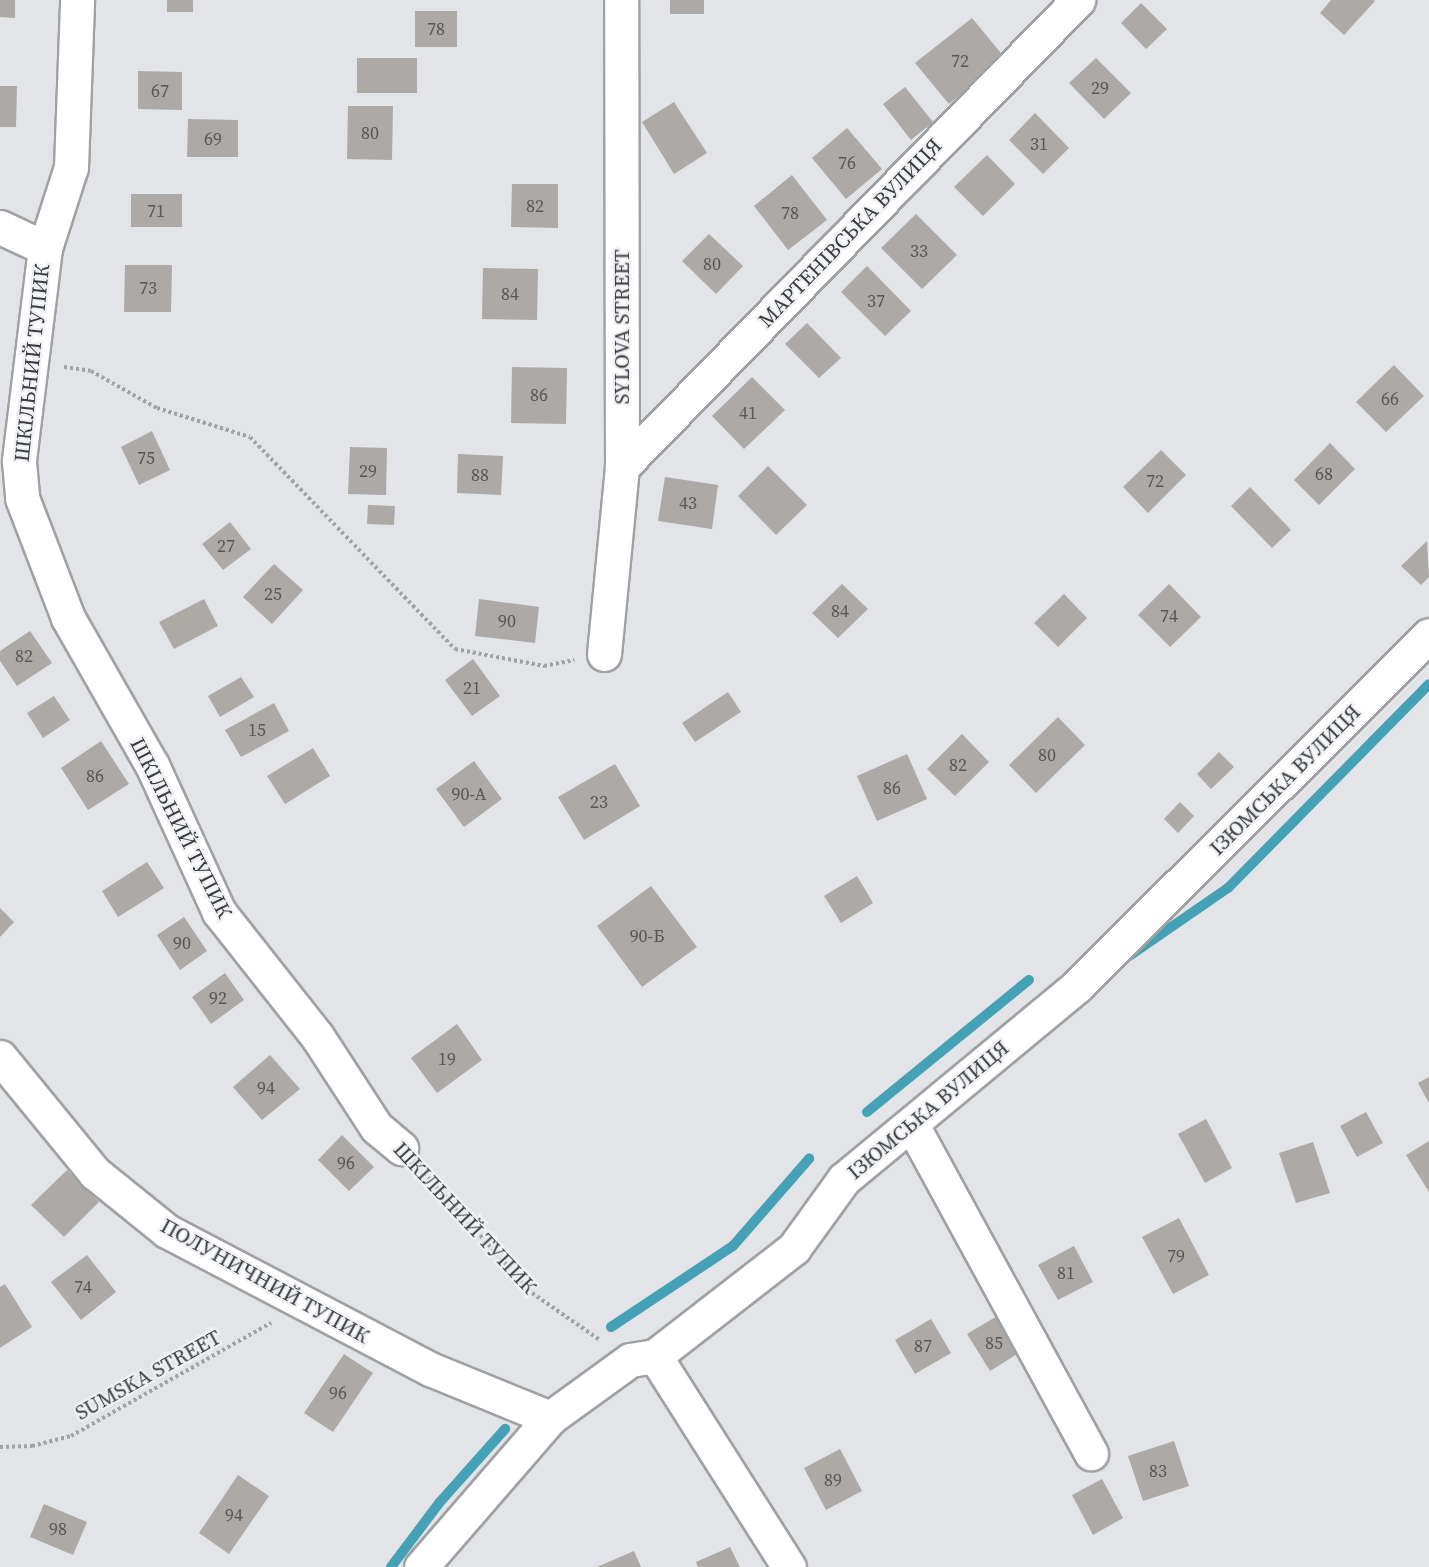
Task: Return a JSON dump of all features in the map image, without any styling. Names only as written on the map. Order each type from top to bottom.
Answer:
[{"type":"street","points":[[45,248],[71,167],[77,0]]},
{"type":"street","name":"SYLOVA STREET","points":[[604,654],[622,467],[621,0]]},
{"type":"street","name":"МАРТЕНІВСЬКА ВУЛИЦЯ","points":[[622,467],[1078,0]]},
{"type":"street","name":"ШКІЛЬНИЙ ТУПИК","points":[[0,227],[45,248],[29,362],[19,461],[22,498],[68,618],[152,765],[219,912],[316,1036],[376,1127],[401,1148]]},
{"type":"street","name":"ІЗЮМСЬКА ВУЛИЦЯ","points":[[421,1567],[549,1418],[643,1358],[794,1248],[844,1179],[1077,986],[1429,635]]},
{"type":"street","name":"ПОЛУНИЧНИЙ ТУПИК","points":[[0,1057],[58,1131],[104,1180],[167,1231],[303,1305],[429,1369],[549,1418]]},
{"type":"street","points":[[912,1125],[1091,1453]]},
{"type":"street","points":[[643,1358],[789,1567]]},
{"type":"path","points":[[29,362],[91,371],[157,408],[250,437],[455,649],[544,666],[604,654]]},
{"type":"path","name":"ШКІЛЬНИЙ ТУПИК","points":[[401,1148],[532,1293],[643,1358]]},
{"type":"path","name":"SUMSKA STREET","points":[[0,1447],[32,1446],[71,1436],[303,1305]]},
{"type":"building","points":[[0,0],[15,0],[15,18],[0,17]]},
{"type":"building","points":[[167,0],[193,0],[193,12],[167,12]]},
{"type":"building","points":[[670,0],[704,0],[704,14],[670,14]]},
{"type":"building","points":[[1331,0],[1375,1],[1344,35],[1320,13]]},
{"type":"building","points":[[1141,3],[1167,29],[1146,49],[1121,23]]},
{"type":"building","points":[[415,11],[457,11],[457,47],[415,47]]},
{"type":"building","points":[[972,18],[1005,58],[949,104],[915,63]]},
{"type":"building","points":[[357,58],[417,58],[417,93],[357,93]]},
{"type":"building","points":[[1096,58],[1131,93],[1104,119],[1069,83]]},
{"type":"building","points":[[138,71],[182,72],[182,110],[138,109]]},
{"type":"building","points":[[0,86],[17,86],[16,127],[0,127]]},
{"type":"building","points":[[905,87],[933,122],[911,140],[883,104]]},
{"type":"building","points":[[674,102],[707,153],[674,174],[642,122]]},
{"type":"building","points":[[348,106],[393,106],[392,160],[347,159]]},
{"type":"building","points":[[1035,113],[1069,148],[1043,174],[1009,140]]},
{"type":"building","points":[[188,119],[238,120],[238,157],[187,157]]},
{"type":"building","points":[[847,128],[882,169],[846,199],[812,158]]},
{"type":"building","points":[[987,155],[1015,184],[983,216],[954,187]]},
{"type":"building","points":[[792,175],[827,220],[788,250],[754,206]]},
{"type":"building","points":[[512,184],[558,184],[558,228],[511,227]]},
{"type":"building","points":[[131,194],[182,194],[182,227],[131,227]]},
{"type":"building","points":[[916,214],[957,255],[922,289],[881,248]]},
{"type":"building","points":[[709,234],[743,266],[716,294],[682,261]]},
{"type":"building","points":[[125,265],[172,265],[171,312],[124,312]]},
{"type":"building","points":[[867,266],[911,311],[885,336],[841,292]]},
{"type":"building","points":[[483,268],[538,269],[537,320],[482,319]]},
{"type":"building","points":[[807,323],[841,358],[819,378],[785,344]]},
{"type":"building","points":[[1394,365],[1424,396],[1386,432],[1356,402]]},
{"type":"building","points":[[512,367],[567,368],[566,424],[511,423]]},
{"type":"building","points":[[752,377],[785,410],[744,449],[712,416]]},
{"type":"building","points":[[152,431],[170,470],[139,485],[121,447]]},
{"type":"building","points":[[1330,443],[1355,469],[1319,505],[1294,480]]},
{"type":"building","points":[[350,447],[387,448],[386,495],[348,494]]},
{"type":"building","points":[[1161,450],[1186,475],[1148,513],[1123,487]]},
{"type":"building","points":[[458,454],[503,456],[501,495],[457,493]]},
{"type":"building","points":[[768,466],[807,505],[776,535],[738,496]]},
{"type":"building","points":[[665,477],[718,485],[712,529],[658,521]]},
{"type":"building","points":[[1250,487],[1291,530],[1272,548],[1231,506]]},
{"type":"building","points":[[368,505],[395,506],[394,525],[367,524]]},
{"type":"building","points":[[230,522],[251,549],[223,570],[202,544]]},
{"type":"building","points":[[1427,541],[1429,577],[1421,585],[1401,566]]},
{"type":"building","points":[[274,564],[303,590],[272,624],[243,597]]},
{"type":"building","points":[[842,584],[868,609],[838,638],[812,613]]},
{"type":"building","points":[[1169,584],[1201,617],[1170,647],[1138,615]]},
{"type":"building","points":[[1064,594],[1087,618],[1058,647],[1034,623]]},
{"type":"building","points":[[204,599],[218,626],[174,649],[159,622]]},
{"type":"building","points":[[479,599],[539,607],[535,643],[475,636]]},
{"type":"building","points":[[30,631],[52,663],[17,686],[0,661],[0,651]]},
{"type":"building","points":[[473,659],[500,696],[472,716],[445,680]]},
{"type":"building","points":[[241,677],[254,697],[220,717],[208,696]]},
{"type":"building","points":[[728,692],[741,712],[695,742],[682,723]]},
{"type":"building","points":[[54,696],[70,720],[43,738],[27,713]]},
{"type":"building","points":[[274,703],[289,731],[241,757],[225,730]]},
{"type":"building","points":[[1058,717],[1085,745],[1036,793],[1009,765]]},
{"type":"building","points":[[962,734],[989,762],[955,796],[927,769]]},
{"type":"building","points":[[101,741],[129,784],[88,810],[61,768]]},
{"type":"building","points":[[313,748],[330,776],[285,804],[267,776]]},
{"type":"building","points":[[1219,752],[1234,767],[1211,789],[1197,774]]},
{"type":"building","points":[[907,754],[927,799],[877,821],[857,776]]},
{"type":"building","points":[[474,761],[502,799],[464,827],[436,789]]},
{"type":"building","points":[[615,764],[640,806],[584,840],[558,797]]},
{"type":"building","points":[[1180,802],[1194,816],[1178,833],[1164,819]]},
{"type":"building","points":[[147,862],[164,888],[118,917],[102,891]]},
{"type":"building","points":[[857,876],[873,903],[841,923],[824,896]]},
{"type":"building","points":[[651,886],[697,947],[642,987],[597,926]]},
{"type":"building","points":[[0,908],[14,922],[0,937]]},
{"type":"building","points":[[184,917],[207,951],[180,970],[157,935]]},
{"type":"building","points":[[225,973],[244,1000],[211,1024],[192,997]]},
{"type":"building","points":[[457,1024],[482,1060],[437,1093],[411,1058]]},
{"type":"building","points":[[270,1055],[300,1089],[262,1120],[233,1087]]},
{"type":"building","points":[[1429,1077],[1429,1103],[1418,1083]]},
{"type":"building","points":[[1366,1112],[1383,1143],[1357,1157],[1340,1126]]},
{"type":"building","points":[[1206,1119],[1232,1168],[1205,1183],[1178,1134]]},
{"type":"building","points":[[342,1135],[374,1167],[349,1191],[318,1160]]},
{"type":"building","points":[[1429,1141],[1429,1192],[1406,1155]]},
{"type":"building","points":[[1313,1142],[1330,1193],[1296,1203],[1279,1153]]},
{"type":"building","points":[[67,1170],[99,1202],[64,1237],[31,1205]]},
{"type":"building","points":[[1179,1218],[1209,1275],[1173,1294],[1142,1237]]},
{"type":"building","points":[[1074,1246],[1093,1282],[1058,1300],[1038,1265]]},
{"type":"building","points":[[87,1255],[116,1292],[81,1320],[51,1282]]},
{"type":"building","points":[[5,1284],[32,1327],[0,1348],[0,1287]]},
{"type":"building","points":[[999,1315],[1022,1351],[990,1371],[967,1334]]},
{"type":"building","points":[[931,1319],[951,1353],[915,1374],[895,1340]]},
{"type":"building","points":[[344,1354],[373,1373],[333,1432],[304,1413]]},
{"type":"building","points":[[1174,1441],[1189,1486],[1143,1501],[1128,1456]]},
{"type":"building","points":[[840,1449],[862,1491],[826,1510],[804,1468]]},
{"type":"building","points":[[238,1475],[269,1496],[229,1554],[199,1533]]},
{"type":"building","points":[[1102,1479],[1123,1518],[1093,1535],[1072,1495]]},
{"type":"building","points":[[44,1504],[87,1522],[73,1555],[30,1537]]},
{"type":"building","points":[[730,1547],[740,1567],[698,1567],[696,1562]]},
{"type":"building","points":[[634,1551],[641,1567],[597,1567]]},
{"type":"waterway","points":[[1122,961],[1228,888],[1429,684]]},
{"type":"waterway","points":[[867,1112],[1029,980]]},
{"type":"waterway","points":[[611,1327],[733,1246],[809,1159]]},
{"type":"waterway","points":[[391,1567],[440,1502],[505,1429]]}]
